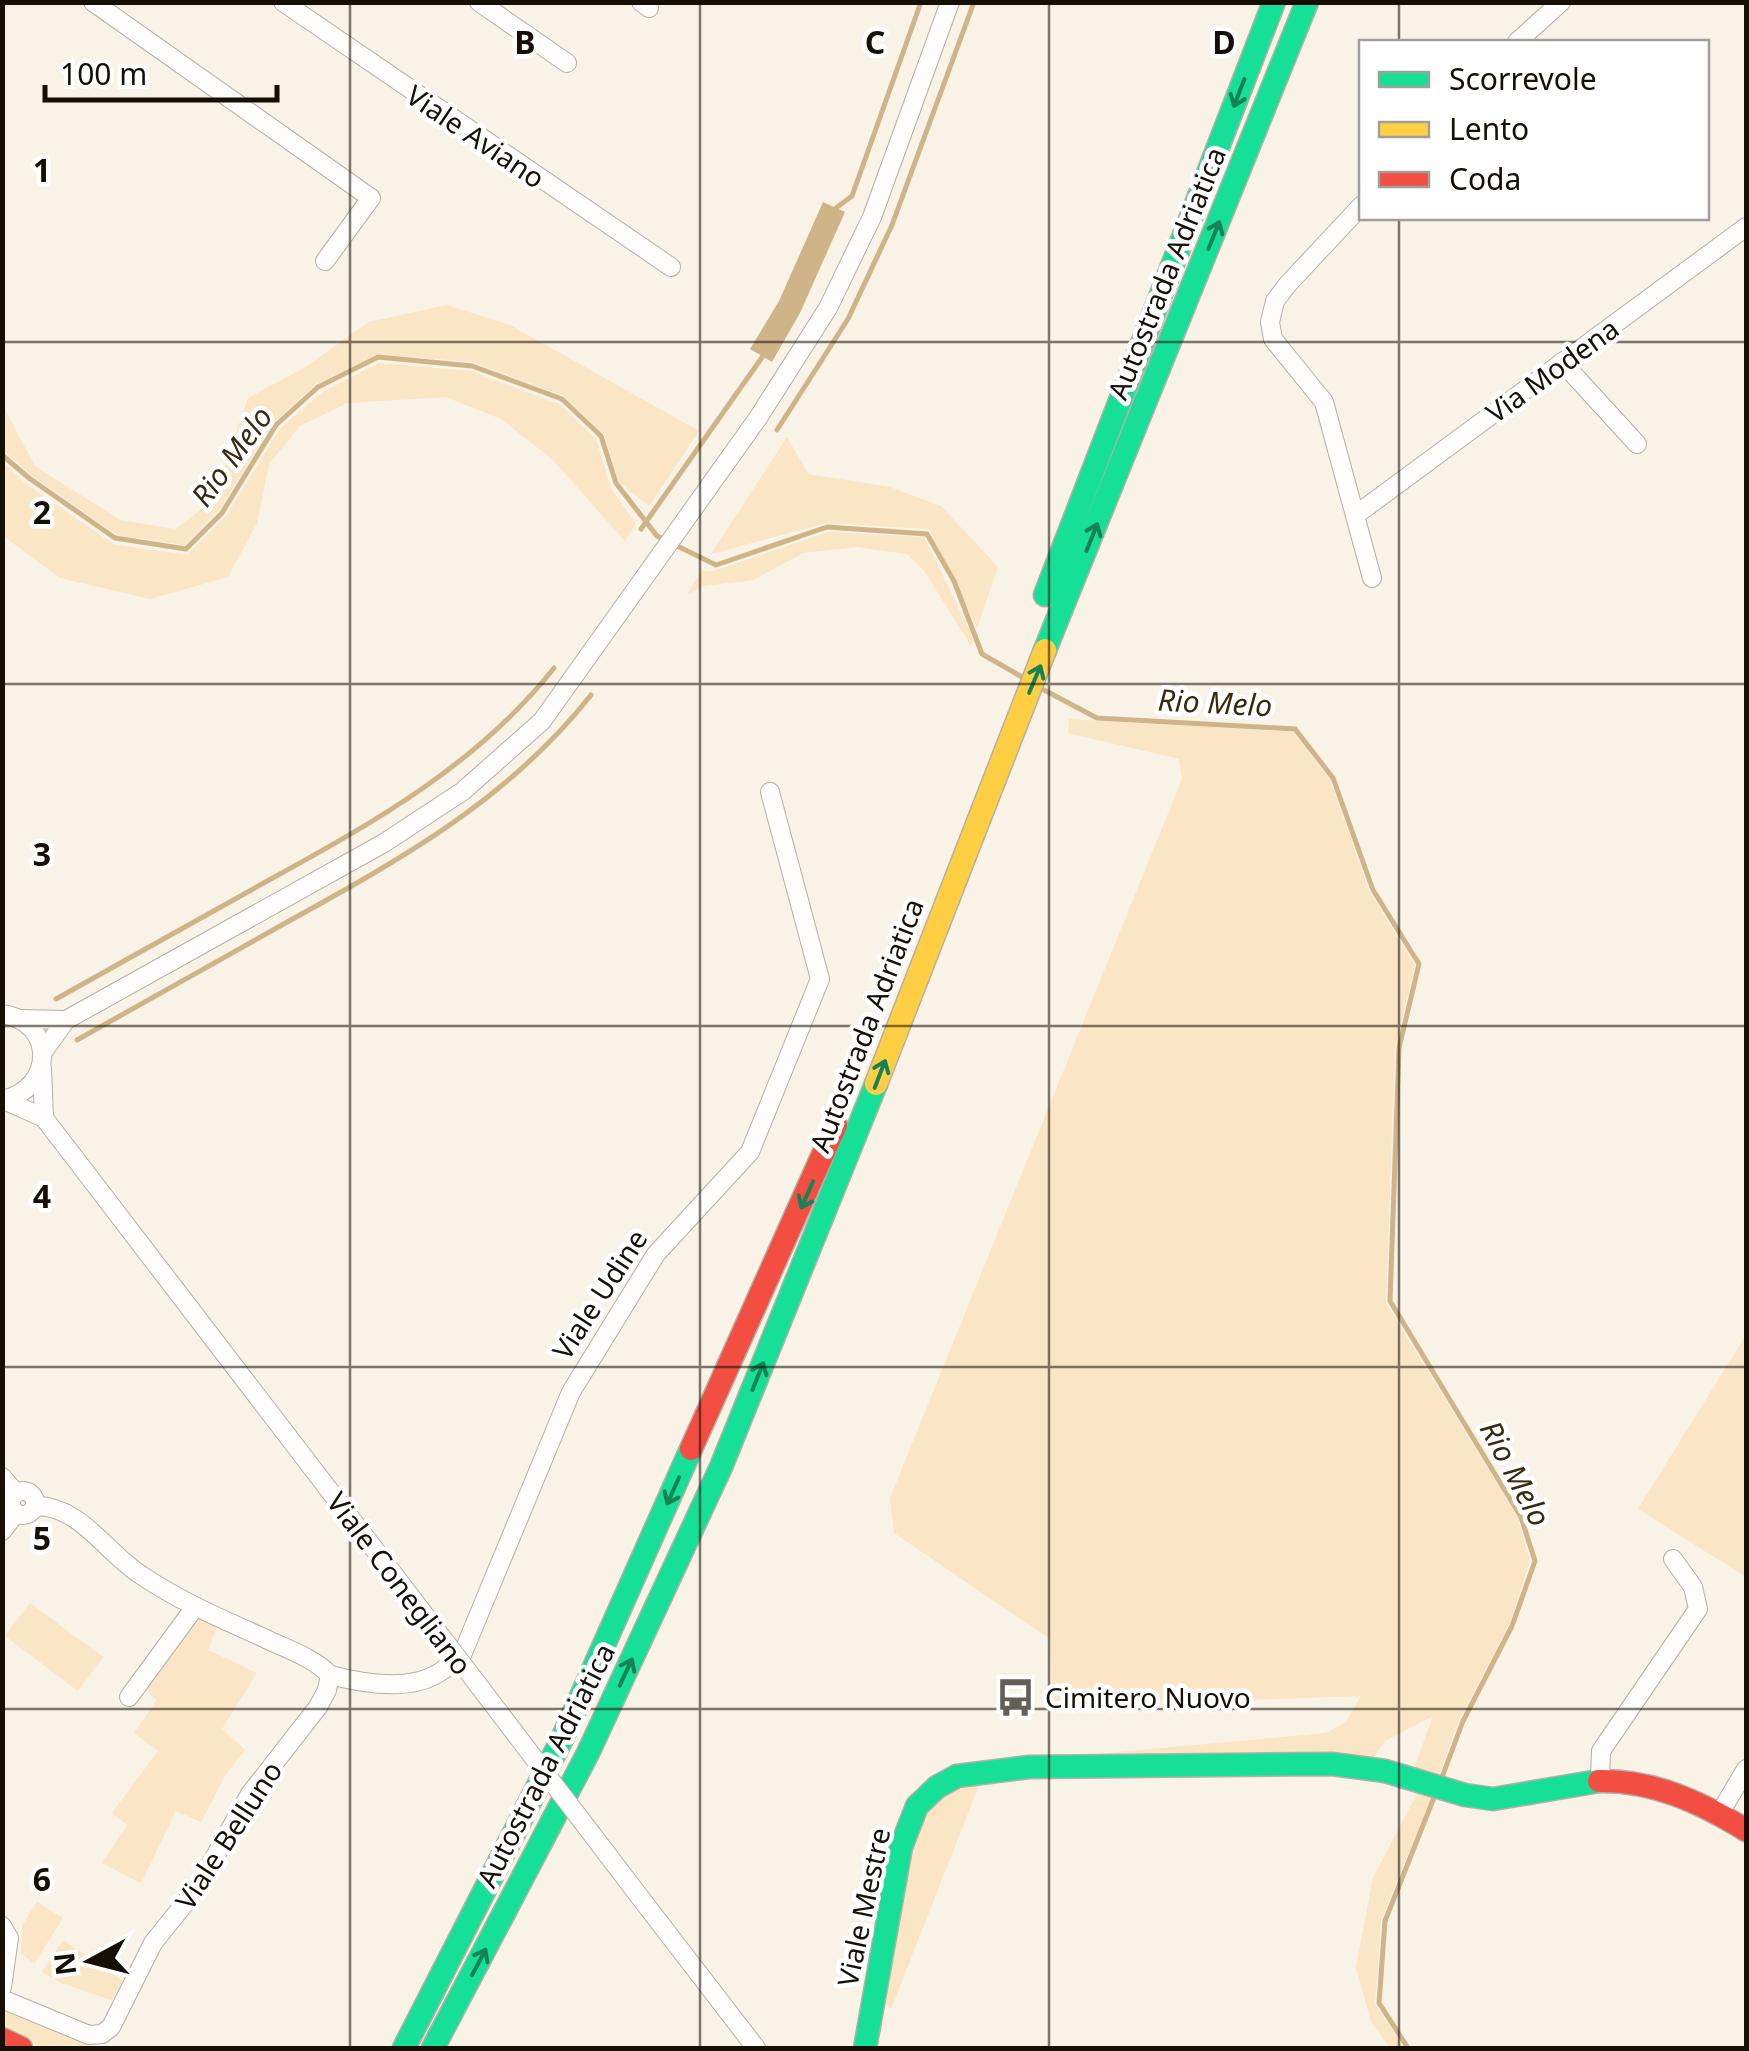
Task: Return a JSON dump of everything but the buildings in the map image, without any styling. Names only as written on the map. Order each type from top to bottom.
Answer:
[{"type":"main road","name":"Autostrada Adriatica","points":[[404,2048],[562,1739],[820,1165],[1274,2]]},
{"type":"main road","name":"Autostrada Adriatica","points":[[433,2048],[588,1753],[721,1467],[1307,2]]},
{"type":"main road","name":"Viale Mestre","points":[[864,2048],[901,1848],[918,1806],[937,1787],[957,1776],[994,1770],[1332,1764],[1364,1767],[1484,1799],[1527,1796],[1600,1780]]},
{"type":"main road","points":[[1600,1780],[1630,1780],[1658,1786],[1720,1812],[1746,1830]]},
{"type":"main road","points":[[2,2039],[21,2048]]},
{"type":"street","points":[[93,2],[371,198],[326,261]]},
{"type":"street","name":"Viale Aviano","points":[[284,2],[671,267]]},
{"type":"street","points":[[479,2],[567,62]]},
{"type":"street","points":[[3,1100],[28,1089],[66,1020],[384,843],[464,791],[542,721],[758,418],[828,308],[872,217],[950,2]]},
{"type":"street","points":[[1519,40],[1561,2]]},
{"type":"street","points":[[1359,208],[1288,284],[1276,301],[1270,322],[1274,339],[1324,402],[1372,578]]},
{"type":"street","name":"Via Modena","points":[[1356,514],[1746,227]]},
{"type":"street","points":[[1562,362],[1637,444]]},
{"type":"street","name":"Viale Udine","points":[[330,1675],[355,1682],[433,1677],[462,1655],[580,1376],[656,1254],[750,1152],[763,1126],[820,978],[770,792]]},
{"type":"street","points":[[12,1016],[66,1020]]},
{"type":"street","points":[[12,1016],[39,1039],[44,1118]]},
{"type":"street","name":"Viale Conegliano","points":[[3,1100],[44,1118],[756,2048]]},
{"type":"street","points":[[2,1477],[16,1493]]},
{"type":"street","points":[[16,1513],[11,1499],[16,1493],[30,1492],[35,1506]]},
{"type":"street","points":[[35,1506],[47,1506],[74,1518],[139,1574],[195,1607],[309,1659],[330,1675]]},
{"type":"street","points":[[2,1530],[16,1513],[30,1512],[35,1506]]},
{"type":"street","points":[[1600,1780],[1601,1750],[1698,1609],[1694,1587],[1673,1560]]},
{"type":"street","points":[[129,1698],[195,1607]]},
{"type":"street","name":"Viale Belluno","points":[[2,1999],[88,2035],[102,2034],[111,2027],[154,1943],[198,1887],[250,1794],[318,1707],[328,1690],[330,1675]]},
{"type":"street","points":[[1720,1812],[1746,1769]]},
{"type":"street","points":[[2,1926],[9,1938],[2,1987]]},
{"type":"shaded area","points":[[823,202],[845,212],[800,313],[772,362],[750,349],[779,301]]},
{"type":"shaded area","points":[[447,305],[510,325],[699,431],[649,506],[619,482],[604,434],[564,396],[473,362],[377,354],[316,384],[273,423],[219,510],[185,545],[117,535],[31,475],[3,450],[3,406],[35,466],[120,520],[176,529],[213,500],[248,398],[304,368],[369,322]]},
{"type":"shaded area","points":[[379,363],[471,371],[559,404],[596,439],[611,488],[636,524],[625,541],[552,459],[501,419],[446,397],[347,403],[300,426],[269,464],[257,523],[228,577],[150,599],[60,578],[3,532],[3,462],[25,483],[113,544],[187,555],[226,516],[280,429],[321,393]]},
{"type":"shaded area","points":[[787,437],[808,474],[890,487],[941,506],[998,567],[977,628],[929,529],[827,523],[711,554]]},
{"type":"shaded area","points":[[828,532],[924,537],[973,638],[971,646],[925,572],[907,554],[857,547],[803,553],[753,580],[703,586],[687,595],[701,571],[714,571]]},
{"type":"shaded area","points":[[1069,719],[1293,732],[1330,780],[1369,891],[1415,965],[1395,1048],[1386,1303],[1518,1518],[1530,1561],[1509,1625],[1459,1720],[1438,1777],[1414,1769],[1433,1716],[1385,1741],[1373,1758],[1054,1758],[1326,1733],[1346,1722],[1361,1696],[1053,1707],[1050,1639],[894,1533],[890,1498],[1182,779],[1179,759],[1068,733]]},
{"type":"shaded area","points":[[1746,1335],[1746,1577],[1638,1509]]},
{"type":"shaded area","points":[[30,1603],[103,1657],[78,1691],[5,1636]]},
{"type":"shaded area","points":[[199,1619],[217,1627],[208,1650],[257,1673],[222,1729],[245,1750],[226,1774],[201,1822],[176,1811],[141,1883],[102,1863],[127,1825],[112,1813],[158,1751],[134,1733],[157,1700],[145,1689],[191,1623]]},
{"type":"shaded area","points":[[970,1784],[979,1785],[891,2009],[885,2003],[894,1925],[912,1843],[937,1803]]},
{"type":"shaded area","points":[[1419,1790],[1433,1793],[1381,1920],[1375,2004],[1404,2048],[1390,2048],[1371,2022],[1356,1967],[1373,1878]]},
{"type":"shaded area","points":[[37,1902],[63,1918],[34,1964],[21,1953],[23,1924]]},
{"type":"shaded area","points":[[63,1940],[123,1981],[111,2000],[61,1983],[42,1972]]},
{"type":"shaded area","points":[[2,2007],[98,2048],[42,2048],[3,2029]]},
{"type":"waterway","points":[[836,208],[852,196],[921,2]]},
{"type":"waterway","points":[[777,430],[848,319],[892,225],[974,2]]},
{"type":"waterway","points":[[641,529],[763,356]]},
{"type":"waterway","name":"Rio Melo","points":[[2,455],[115,538],[186,549],[222,513],[276,425],[318,387],[378,357],[472,366],[562,399],[601,436],[616,483],[657,536],[716,565],[827,527],[927,534],[954,581],[982,654],[1022,677]]},
{"type":"waterway","points":[[56,999],[386,813],[492,733],[554,668]]},
{"type":"waterway","name":"Rio Melo","points":[[1044,690],[1097,718],[1295,729],[1333,778],[1373,890],[1419,964],[1399,1048],[1390,1301],[1521,1517],[1535,1561],[1512,1626],[1463,1721],[1441,1780]]},
{"type":"waterway","points":[[77,1040],[373,874],[452,823],[525,765],[591,695]]},
{"type":"waterway","name":"Rio Melo","points":[[1408,2048],[1379,2003],[1385,1921],[1435,1795]]},
{"type":"traffic: fast","points":[[1045,595],[1274,2]]},
{"type":"traffic: fast","points":[[1045,650],[1307,2]]},
{"type":"traffic: fast","points":[[433,2048],[588,1753],[721,1467],[876,1084]]},
{"type":"traffic: fast","points":[[404,2048],[562,1739],[691,1449]]},
{"type":"traffic: fast","points":[[865,2048],[901,1847],[917,1806],[937,1787],[957,1776],[1029,1767],[1332,1764],[1385,1771],[1465,1795],[1493,1799],[1599,1781]]},
{"type":"traffic: slow","points":[[876,1084],[1045,650]]},
{"type":"traffic: jam","points":[[691,1449],[836,1125]]},
{"type":"traffic: jam","points":[[1599,1781],[1638,1784],[1676,1795],[1746,1830]]},
{"type":"traffic: jam","points":[[2,2039],[21,2048]]},
{"type":"place","name":"Cimitero Nuovo","points":[[1015,1697]]}]
